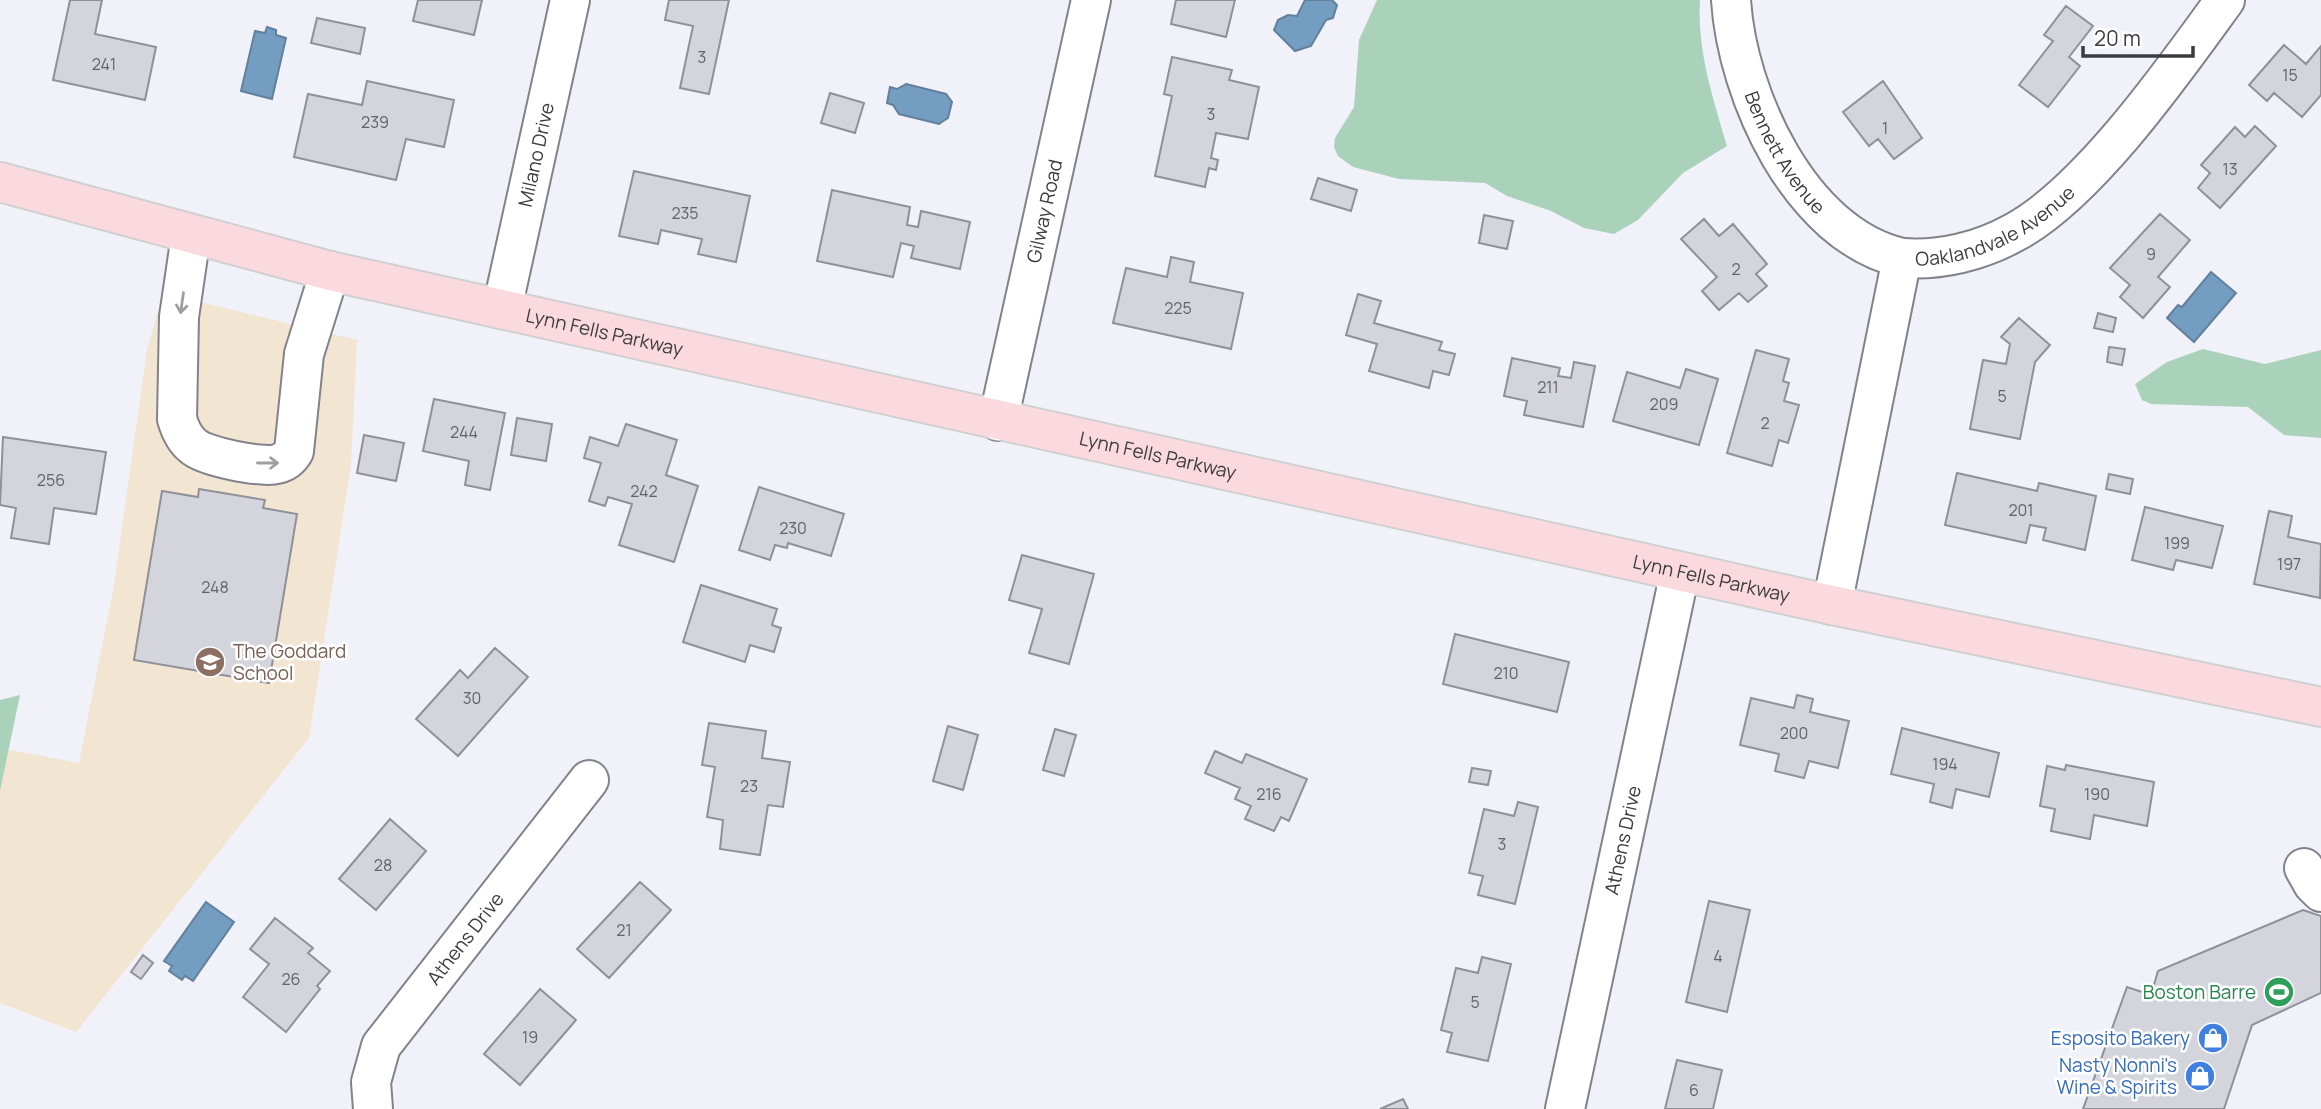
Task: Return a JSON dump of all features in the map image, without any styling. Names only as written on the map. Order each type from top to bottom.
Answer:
[{"type":"main road","name":"Lynn Fells Parkway","points":[[0,182],[330,271],[1680,572],[2321,707]]},
{"type":"street","name":"Milano Drive","points":[[502,309],[569,0]]},
{"type":"street","name":"Gilway Road","points":[[998,421],[1091,0]]},
{"type":"street","name":"Bennett Avenue","points":[[1731,0],[1737,51],[1746,82],[1774,145],[1790,171],[1827,214],[1848,233],[1881,253],[1902,258]]},
{"type":"street","name":"Oaklandvale Avenue","points":[[1832,605],[1902,258],[1935,258],[1971,250],[2015,232],[2040,214],[2067,192],[2132,120],[2225,0]]},
{"type":"street","points":[[191,235],[180,317],[177,419],[182,434],[192,446],[214,456],[273,465],[287,460],[295,452],[304,354],[330,271]]},
{"type":"street","name":"Athens Drive","points":[[1565,1109],[1680,572]]},
{"type":"street","name":"Athens Drive","points":[[373,1109],[370,1094],[372,1069],[381,1046],[589,780]]},
{"type":"shaded area","name":"The Goddard School","points":[[163,293],[357,340],[351,464],[309,738],[76,1032],[0,1003],[0,748],[79,763],[114,585],[147,349]]},
{"type":"green space","points":[[1377,0],[1700,0],[1704,56],[1727,146],[1683,173],[1638,220],[1614,234],[1584,228],[1551,211],[1507,196],[1485,183],[1399,179],[1353,167],[1338,156],[1334,147],[1335,138],[1354,107],[1359,40]]},
{"type":"green space","points":[[2203,349],[2265,364],[2321,350],[2321,438],[2284,435],[2248,407],[2151,404],[2142,400],[2135,384],[2167,362]]},
{"type":"green space","points":[[20,695],[0,791],[0,700]]},
{"type":"water","points":[[1305,0],[1332,0],[1337,5],[1333,18],[1326,20],[1311,46],[1295,51],[1274,30],[1278,20],[1288,15],[1297,16]]},
{"type":"water","points":[[267,27],[276,30],[276,35],[286,38],[272,99],[241,91],[255,31],[265,33]]},
{"type":"water","points":[[906,84],[946,94],[952,102],[948,118],[939,124],[899,114],[893,105],[887,103],[890,87],[897,89]]},
{"type":"water","points":[[2211,272],[2236,293],[2194,342],[2167,318],[2178,305],[2182,307]]},
{"type":"water","points":[[206,902],[234,922],[193,981],[185,976],[182,980],[169,971],[172,966],[164,961]]},
{"type":"building","points":[[70,0],[102,0],[95,34],[156,47],[145,100],[53,80]]},
{"type":"building","points":[[418,0],[482,0],[474,35],[413,21]]},
{"type":"building","points":[[669,0],[729,0],[709,94],[680,88],[693,26],[665,20]]},
{"type":"building","points":[[1176,0],[1235,0],[1226,37],[1171,24]]},
{"type":"building","points":[[2066,6],[2093,26],[2069,57],[2080,66],[2048,107],[2019,85],[2053,41],[2044,35]]},
{"type":"building","points":[[317,18],[365,28],[360,54],[311,43]]},
{"type":"building","points":[[2284,45],[2306,64],[2321,46],[2321,95],[2302,117],[2274,93],[2267,101],[2249,85]]},
{"type":"building","points":[[1172,57],[1232,70],[1229,80],[1259,87],[1248,139],[1216,133],[1211,158],[1218,160],[1216,170],[1209,168],[1205,187],[1155,176],[1172,96],[1164,94]]},
{"type":"building","points":[[367,81],[454,100],[444,147],[406,139],[396,180],[294,157],[308,94],[362,105]]},
{"type":"building","points":[[1883,81],[1922,138],[1894,159],[1878,139],[1869,146],[1843,112]]},
{"type":"building","points":[[830,93],[864,103],[855,133],[821,123]]},
{"type":"building","points":[[2255,126],[2276,146],[2220,208],[2198,188],[2210,173],[2201,165],[2235,127],[2245,137]]},
{"type":"building","points":[[634,171],[750,196],[736,262],[698,254],[702,239],[661,230],[658,244],[619,236]]},
{"type":"building","points":[[1318,178],[1357,190],[1351,211],[1311,199]]},
{"type":"building","points":[[832,190],[910,207],[907,225],[918,227],[921,211],[970,222],[960,269],[911,258],[914,246],[901,243],[893,277],[817,261]]},
{"type":"building","points":[[2160,214],[2190,240],[2158,277],[2170,287],[2143,318],[2120,297],[2130,285],[2110,268]]},
{"type":"building","points":[[1484,215],[1513,221],[1507,249],[1479,243]]},
{"type":"building","points":[[1704,219],[1719,236],[1733,224],[1767,264],[1756,274],[1767,286],[1748,302],[1739,293],[1719,310],[1702,291],[1717,277],[1681,239]]},
{"type":"building","points":[[1171,257],[1194,262],[1190,282],[1243,293],[1231,349],[1113,323],[1126,268],[1167,277]]},
{"type":"building","points":[[1358,294],[1381,301],[1374,323],[1442,342],[1439,350],[1455,354],[1449,375],[1433,371],[1429,388],[1369,371],[1377,344],[1346,335]]},
{"type":"building","points":[[2098,313],[2116,318],[2113,332],[2094,328]]},
{"type":"building","points":[[2019,318],[2050,345],[2035,362],[2020,439],[1970,429],[1983,360],[2006,364],[2010,344],[2001,337]]},
{"type":"building","points":[[2109,347],[2125,349],[2122,365],[2107,362]]},
{"type":"building","points":[[1756,350],[1789,359],[1783,381],[1789,383],[1784,401],[1799,405],[1788,443],[1779,440],[1772,466],[1727,453]]},
{"type":"building","points":[[1512,358],[1560,368],[1558,376],[1571,378],[1574,362],[1595,366],[1583,427],[1524,415],[1527,401],[1504,396]]},
{"type":"building","points":[[1686,369],[1718,379],[1699,445],[1613,421],[1627,372],[1680,388]]},
{"type":"building","points":[[434,399],[505,413],[490,490],[465,485],[469,461],[423,451]]},
{"type":"building","points":[[517,418],[552,424],[546,461],[511,455]]},
{"type":"building","points":[[626,424],[677,440],[666,475],[698,486],[674,562],[619,545],[632,504],[608,497],[605,506],[589,501],[601,463],[584,458],[590,437],[618,446]]},
{"type":"building","points":[[364,435],[404,443],[396,481],[357,473]]},
{"type":"building","points":[[3,437],[106,452],[96,514],[54,508],[49,544],[11,538],[16,508],[0,505]]},
{"type":"building","points":[[1957,473],[2037,491],[2039,483],[2096,496],[2085,550],[2043,540],[2046,528],[2030,525],[2026,543],[1945,525]]},
{"type":"building","points":[[2109,474],[2133,479],[2130,494],[2106,489]]},
{"type":"building","points":[[759,487],[844,514],[831,556],[788,543],[787,548],[775,545],[770,560],[739,550]]},
{"type":"building","points":[[199,489],[265,500],[263,508],[297,514],[269,683],[134,660],[162,491],[198,497]]},
{"type":"building","points":[[2145,507],[2223,526],[2212,568],[2176,560],[2173,570],[2132,560]]},
{"type":"building","points":[[2269,511],[2292,516],[2288,537],[2321,544],[2320,598],[2254,584]]},
{"type":"building","points":[[1022,555],[1094,574],[1069,664],[1029,653],[1042,609],[1009,600]]},
{"type":"building","points":[[701,585],[777,609],[772,625],[781,628],[774,652],[750,645],[745,662],[683,642]]},
{"type":"building","points":[[1455,634],[1569,662],[1557,712],[1443,684]]},
{"type":"building","points":[[495,648],[528,677],[458,756],[416,719],[460,670],[468,678]]},
{"type":"building","points":[[1797,695],[1813,699],[1810,712],[1849,721],[1838,768],[1809,761],[1804,778],[1775,771],[1779,754],[1740,745],[1751,698],[1794,708]]},
{"type":"building","points":[[709,723],[766,731],[762,758],[790,762],[783,807],[768,805],[760,855],[720,849],[723,820],[707,817],[715,767],[702,765]]},
{"type":"building","points":[[948,726],[978,735],[963,790],[933,781]]},
{"type":"building","points":[[1902,728],[1999,753],[1989,797],[1956,789],[1952,808],[1930,802],[1934,784],[1891,774]]},
{"type":"building","points":[[1055,729],[1076,735],[1064,776],[1043,770]]},
{"type":"building","points":[[1215,751],[1242,763],[1246,754],[1307,779],[1289,821],[1281,817],[1274,831],[1245,819],[1251,806],[1235,799],[1240,788],[1205,773]]},
{"type":"building","points":[[2066,765],[2154,782],[2147,826],[2094,815],[2090,839],[2051,831],[2055,809],[2040,806],[2047,766],[2065,770]]},
{"type":"building","points":[[1472,768],[1491,771],[1488,785],[1469,782]]},
{"type":"building","points":[[1518,802],[1538,807],[1515,904],[1478,895],[1483,876],[1469,873],[1484,809],[1514,816]]},
{"type":"building","points":[[390,819],[426,851],[376,910],[339,879]]},
{"type":"building","points":[[640,882],[671,910],[609,978],[577,949]]},
{"type":"building","points":[[1709,901],[1750,910],[1727,1012],[1686,1002]]},
{"type":"building","points":[[2303,910],[2321,916],[2321,993],[2252,1025],[2224,1109],[2083,1109],[2127,987],[2151,995],[2158,971]]},
{"type":"building","points":[[275,918],[313,948],[308,953],[330,971],[317,986],[320,989],[286,1032],[243,997],[269,964],[250,949]]},
{"type":"building","points":[[143,955],[153,963],[141,979],[131,972]]},
{"type":"building","points":[[1482,957],[1511,964],[1488,1061],[1447,1052],[1452,1033],[1441,1030],[1456,968],[1478,973]]},
{"type":"building","points":[[540,989],[576,1020],[520,1085],[484,1054]]},
{"type":"building","points":[[1677,1060],[1722,1070],[1713,1109],[1665,1109]]},
{"type":"building","points":[[1403,1099],[1408,1109],[1380,1109]]},
{"type":"place","name":"The Goddard School","points":[[210,662]]},
{"type":"place","name":"Boston Barre","points":[[2279,992]]},
{"type":"place","name":"Esposito Bakery","points":[[2213,1038]]},
{"type":"place","name":"Nasty Nonni's Wine & Spirits","points":[[2200,1076]]}]
